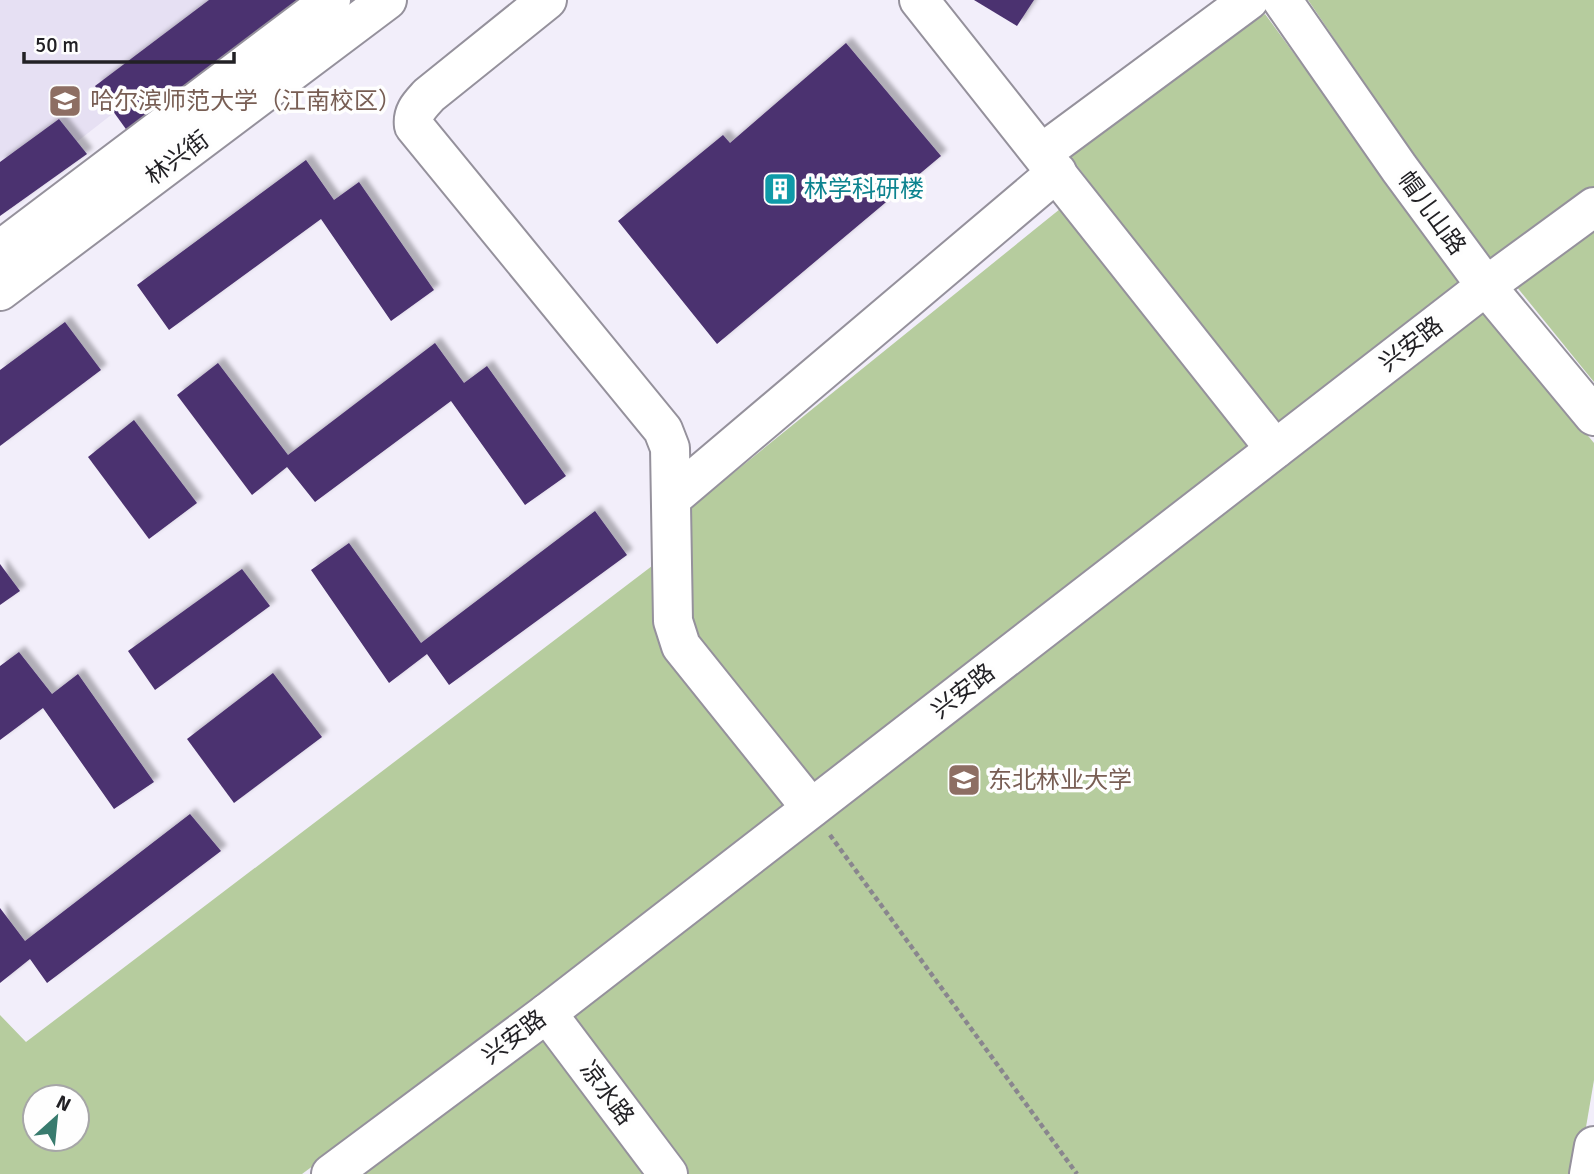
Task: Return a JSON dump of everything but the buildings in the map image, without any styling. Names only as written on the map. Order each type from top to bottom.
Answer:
[{"type":"street","name":"林兴街","points":[[0,250],[331,0]]},
{"type":"street","name":"林兴街","points":[[0,291],[387,0]]},
{"type":"street","points":[[547,0],[429,95],[413,117],[414,126],[663,430],[670,448],[673,621],[681,646],[811,808]]},
{"type":"street","points":[[919,0],[1275,449]]},
{"type":"street","points":[[672,498],[1049,162],[1249,0]]},
{"type":"street","name":"帽儿山路","points":[[1282,0],[1399,168],[1486,286],[1594,416]]},
{"type":"street","name":"兴安路","points":[[331,1174],[547,1013],[1486,286],[1594,207]]},
{"type":"street","name":"凉水路","points":[[547,1013],[668,1174]]},
{"type":"street","points":[[1589,1174],[1594,1146]]},
{"type":"path","points":[[811,808],[1077,1174]]},
{"type":"shaded area","name":"哈尔滨师范大学（江南校区）","points":[[0,0],[258,0],[0,202]]},
{"type":"green space","points":[[1308,0],[1594,0],[1594,189],[1489,267]]},
{"type":"green space","points":[[1265,14],[1465,288],[541,997],[302,1174],[0,1174],[0,1015],[26,1042],[652,566],[695,504],[1091,184],[1069,155],[1089,138]]},
{"type":"green space","points":[[1594,228],[1594,382],[1516,286]]},
{"type":"green space","points":[[1483,309],[1594,443],[1594,1080],[1578,1174],[680,1174],[559,1014]]},
{"type":"green space","points":[[543,1028],[653,1174],[347,1174]]},
{"type":"place","name":"哈尔滨师范大学（江南校区）","points":[[65,101]]},
{"type":"place","name":"林学科研楼","points":[[780,189]]},
{"type":"place","name":"东北林业大学","points":[[964,780]]}]
